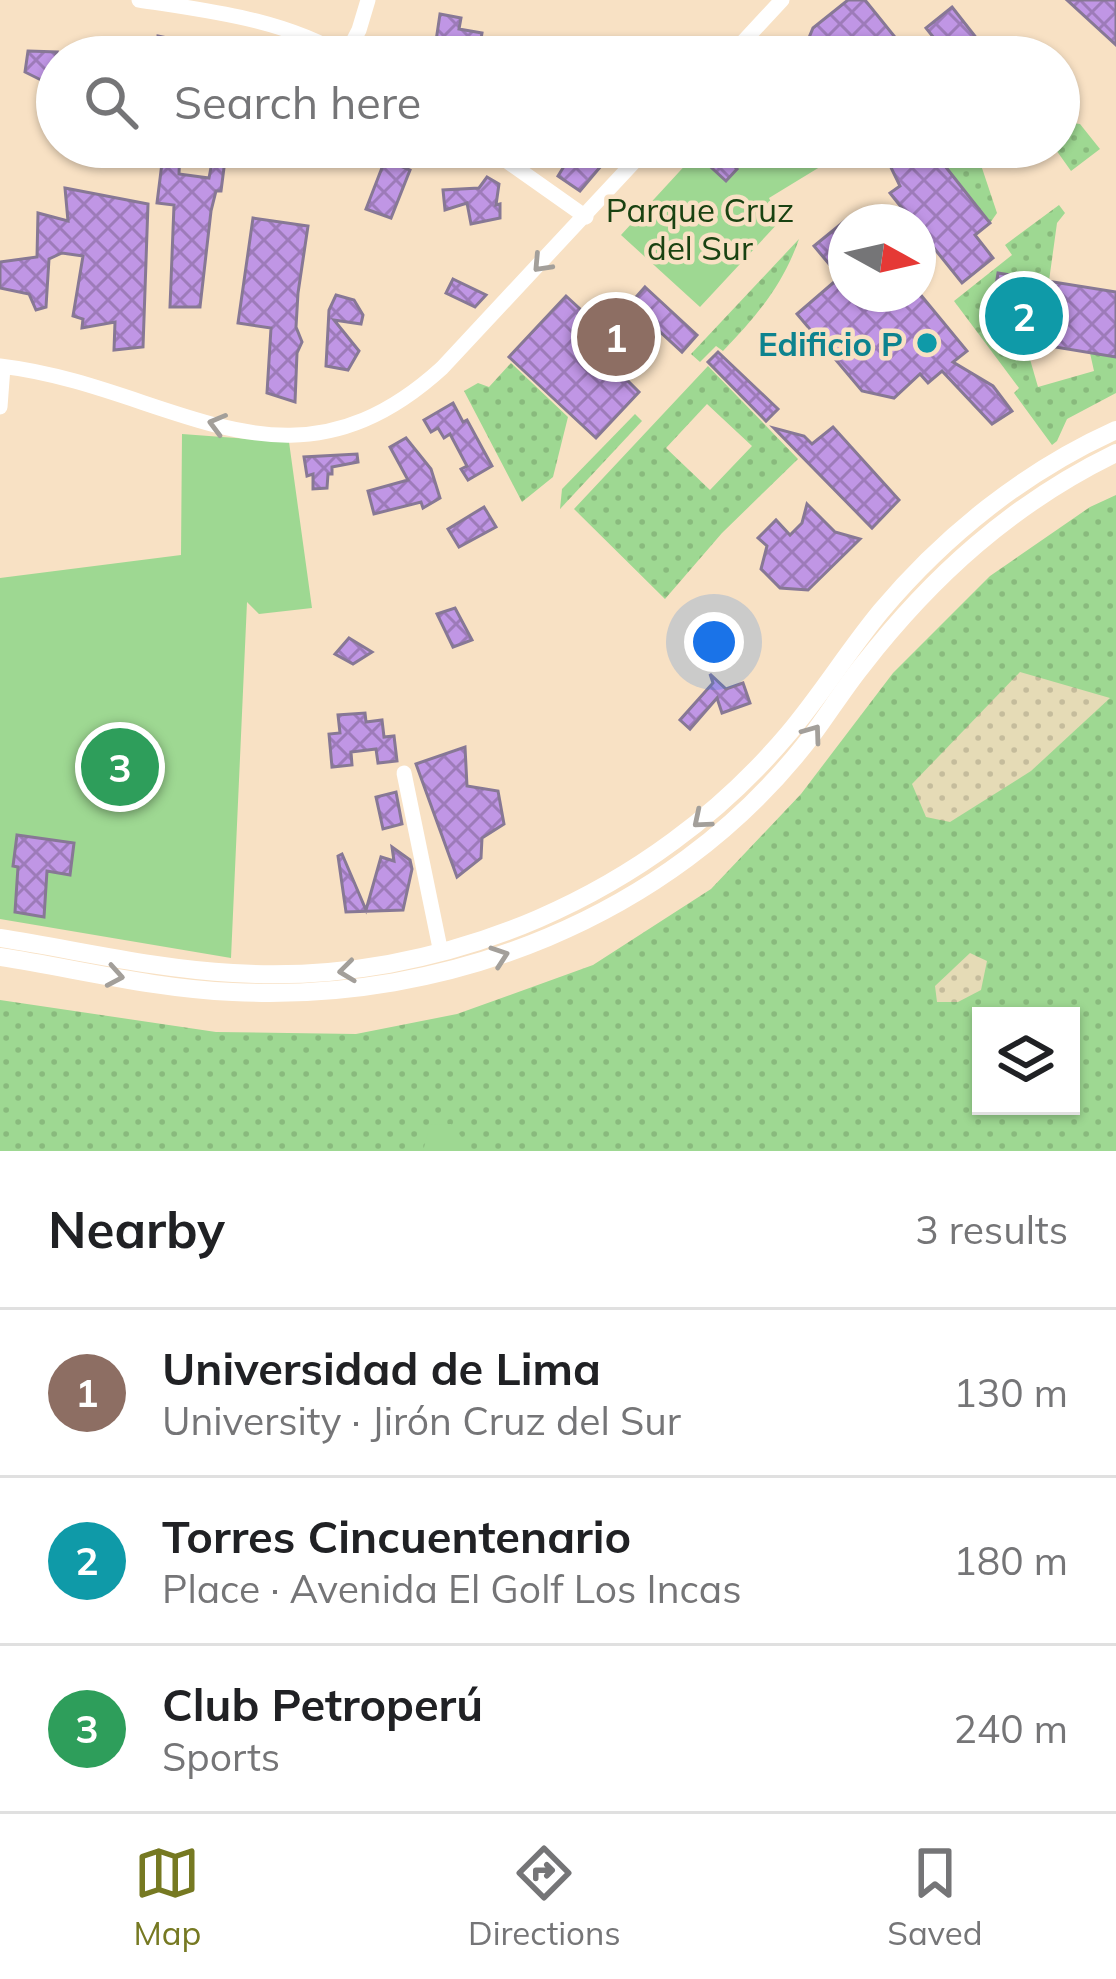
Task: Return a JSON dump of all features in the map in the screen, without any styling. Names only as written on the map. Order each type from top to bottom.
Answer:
[{"type":"street","points":[[139,0],[213,11],[312,36]]},
{"type":"street","points":[[356,36],[368,0]]},
{"type":"street","points":[[749,36],[782,0]]},
{"type":"street","points":[[517,168],[586,217]]},
{"type":"street","points":[[0,407],[1,366],[74,380],[242,431],[282,437],[364,424],[412,396],[629,168]]},
{"type":"street","points":[[0,938],[233,974],[333,973],[441,953],[547,917],[669,845],[739,786],[788,735],[881,611],[955,534],[1045,469],[1116,430]]},
{"type":"street","points":[[0,956],[185,988],[332,993],[452,971],[556,935],[635,892],[754,802],[803,747],[895,625],[951,565],[1038,496],[1116,452]]},
{"type":"street","points":[[404,772],[441,953]]},
{"type":"green space","points":[[1080,124],[1100,149],[1080,164]]},
{"type":"green space","name":"Parque Cruz del Sur","points":[[683,168],[818,168],[769,198],[780,221],[700,307],[621,235]]},
{"type":"green space","points":[[946,168],[982,168],[997,213],[990,223]]},
{"type":"green space","points":[[1059,205],[1065,213],[1057,223],[1049,281],[998,273],[988,336],[1025,342],[1038,387],[1094,371],[1090,353],[1116,357],[1116,393],[1067,419],[1052,445],[1014,393],[1019,388],[954,301],[1012,255],[1005,245]]},
{"type":"green space","points":[[799,239],[777,286],[757,313],[723,351],[716,346],[700,362],[691,354]]},
{"type":"green space","points":[[511,363],[568,417],[553,477],[522,502],[464,391],[478,383],[489,387]]},
{"type":"green space","points":[[708,366],[798,459],[722,533],[665,599],[574,509]],"holes":[[[707,404],[752,446],[710,490],[666,448]]]},
{"type":"green space","points":[[635,414],[642,421],[560,509],[562,489]]},
{"type":"green space","points":[[182,434],[289,442],[312,608],[259,614],[247,602],[231,958],[0,919],[0,578],[181,555]]},
{"type":"green space","points":[[1116,495],[1116,1151],[0,1151],[0,1000],[216,1032],[356,1034],[457,1014],[593,965],[711,889],[801,794],[893,673],[990,576],[1090,507]]},
{"type":"green space","points":[[451,1124],[473,1151],[423,1151],[430,1125]]},
{"type":"sand","points":[[1020,672],[1110,698],[1031,771],[950,822],[926,817],[912,784]]},
{"type":"sand","points":[[970,953],[987,961],[981,990],[958,1002],[937,1002],[935,986]]},
{"type":"building","points":[[848,0],[865,0],[894,36],[810,36]]},
{"type":"building","points":[[1067,0],[1116,0],[1116,45]]},
{"type":"building","points":[[952,7],[975,36],[932,36],[926,28]]},
{"type":"building","points":[[440,14],[461,18],[459,29],[482,33],[482,36],[437,36]]},
{"type":"building","points":[[28,51],[36,51],[36,78],[25,72]]},
{"type":"building","points":[[161,168],[179,168],[179,174],[209,178],[211,168],[224,168],[221,191],[216,191],[211,211],[200,307],[170,307],[174,205],[157,203]]},
{"type":"building","points":[[382,168],[410,170],[391,218],[366,209]]},
{"type":"building","points":[[563,168],[599,168],[580,191],[558,176]]},
{"type":"building","points":[[712,168],[737,169],[726,181]]},
{"type":"building","points":[[891,168],[947,168],[990,223],[975,235],[993,258],[962,283],[936,250],[936,204],[899,204],[890,193],[900,186]]},
{"type":"building","points":[[487,177],[499,184],[496,205],[500,204],[500,218],[471,224],[467,203],[445,210],[443,190],[479,188]]},
{"type":"building","points":[[65,188],[148,204],[143,347],[114,350],[115,322],[82,328],[83,319],[73,316],[83,256],[62,253],[49,259],[46,307],[36,310],[29,294],[0,288],[0,262],[37,257],[38,213],[68,221]]},
{"type":"building","points":[[253,218],[308,226],[298,293],[296,327],[302,342],[297,353],[295,402],[267,393],[271,328],[238,323]]},
{"type":"building","points":[[828,235],[828,263],[814,246]]},
{"type":"building","points":[[998,273],[1116,292],[1116,357],[988,336]]},
{"type":"building","points":[[453,279],[486,295],[475,307],[446,293]]},
{"type":"building","points":[[645,287],[697,335],[682,352],[630,304]]},
{"type":"building","points":[[828,287],[828,312],[935,312],[967,351],[953,362],[993,386],[1012,411],[992,424],[942,371],[928,383],[920,374],[894,398],[862,391],[797,314]]},
{"type":"building","points":[[336,295],[354,300],[363,315],[361,324],[334,320],[359,351],[348,370],[326,366],[329,310]]},
{"type":"building","points":[[566,296],[603,330],[626,319],[649,363],[624,377],[639,392],[596,438],[509,357]]},
{"type":"building","points":[[718,352],[778,409],[766,421],[708,362]]},
{"type":"building","points":[[453,403],[492,466],[468,480],[461,469],[467,466],[450,434],[444,438],[438,428],[431,432],[424,420]]},
{"type":"building","points":[[833,427],[899,500],[872,528],[774,428],[804,436],[812,444]]},
{"type":"building","points":[[406,438],[431,469],[440,498],[423,508],[421,502],[374,514],[368,491],[408,480],[390,447]]},
{"type":"building","points":[[357,454],[358,462],[332,467],[327,488],[313,489],[313,474],[307,476],[304,457]]},
{"type":"building","points":[[807,504],[835,532],[860,539],[808,590],[780,588],[761,569],[767,546],[758,538],[776,520],[790,535],[802,523]]},
{"type":"building","points":[[484,507],[496,527],[459,547],[448,529]]},
{"type":"building","points":[[455,608],[472,640],[453,647],[437,614]]},
{"type":"building","points":[[349,638],[372,652],[353,664],[335,654]]},
{"type":"building","points":[[710,674],[726,689],[743,683],[750,703],[722,713],[717,698],[690,729],[680,720],[713,683]]},
{"type":"building","points":[[365,713],[366,722],[382,720],[384,737],[394,736],[397,761],[378,763],[376,749],[351,752],[352,765],[332,767],[329,734],[340,733],[338,715]]},
{"type":"building","points":[[465,747],[467,786],[498,791],[504,824],[482,838],[481,858],[457,877],[416,764]]},
{"type":"building","points":[[396,792],[402,824],[383,829],[376,797]]},
{"type":"building","points":[[17,835],[74,843],[70,875],[47,871],[44,917],[15,912]]},
{"type":"building","points":[[392,847],[410,860],[412,869],[403,910],[346,912],[338,856],[342,854],[366,910],[381,857],[394,861]]},
{"type":"place","name":"Torres Cincuentenario","points":[[1024,316]]},
{"type":"place","name":"Universidad de Lima","points":[[616,337]]},
{"type":"place","name":"Edificio P","points":[[927,343]]},
{"type":"place","name":"Club Petroperú","points":[[120,767]]}]
